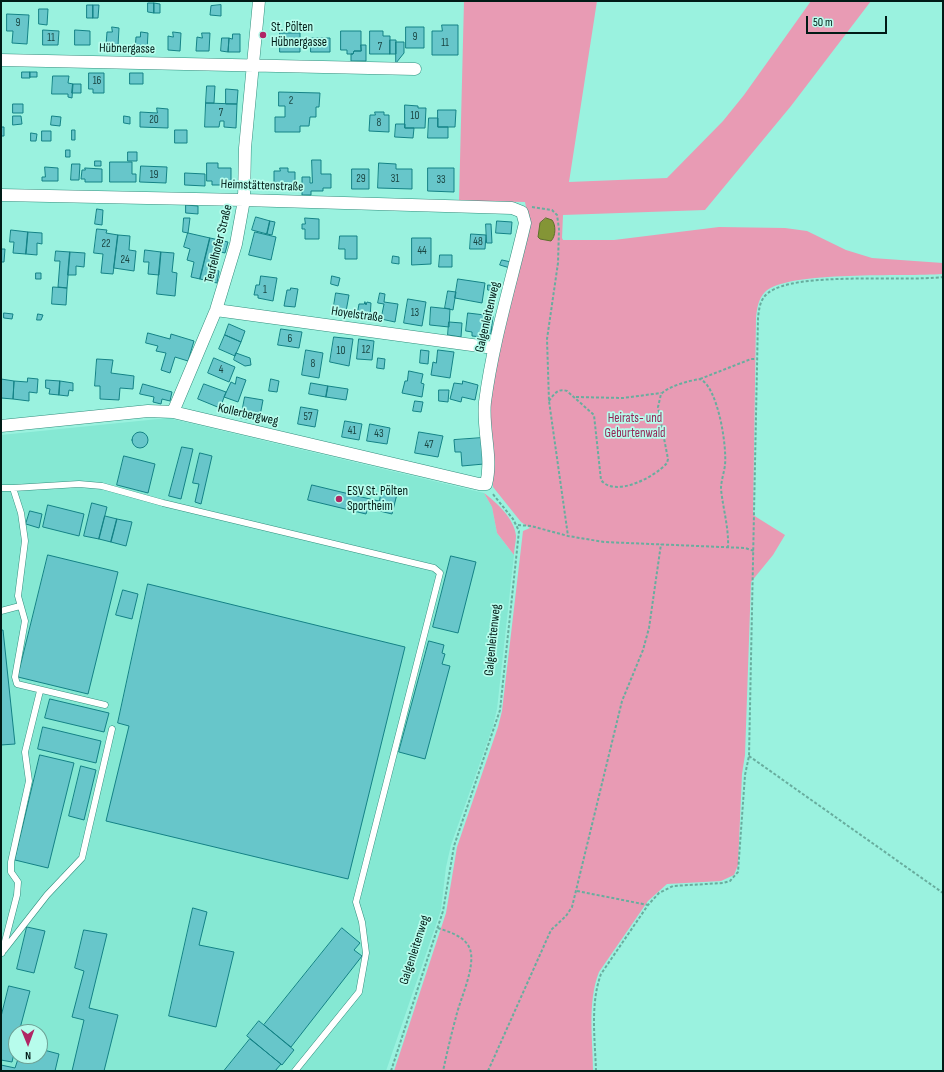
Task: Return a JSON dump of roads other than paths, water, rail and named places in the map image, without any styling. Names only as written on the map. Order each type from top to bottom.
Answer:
[{"type":"street","name":"Teufelhofer Straße","points":[[173,412],[216,310],[236,244],[244,200],[245,148],[259,1]]},
{"type":"street","name":"Hübnergasse","points":[[1,60],[414,69]]},
{"type":"street","name":"Heimstättenstraße","points":[[1,195],[512,208],[522,212]]},
{"type":"street","name":"Galgenleitenweg","points":[[486,484],[488,463],[485,403],[494,348],[525,223],[522,212]]},
{"type":"street","name":"Hoyelstraße","points":[[216,310],[494,348]]},
{"type":"street","name":"Kollerbergweg","points":[[1,426],[148,411],[173,412],[479,484],[486,484]]},
{"type":"lane","points":[[1,488],[79,484],[102,486],[163,503],[434,568],[440,573],[356,902],[362,922],[366,953],[359,992],[295,1071]]},
{"type":"lane","points":[[13,488],[21,513],[25,541],[18,596],[25,620],[15,677],[17,684],[40,691],[105,705]]},
{"type":"lane","points":[[1,611],[20,606]]},
{"type":"lane","points":[[1,953],[17,895],[18,882],[11,872],[10,862],[29,780],[25,752],[40,691]]},
{"type":"lane","points":[[1,953],[47,896],[82,858],[112,728]]},
{"type":"place","name":"St. Pölten Hübnergasse","points":[[263,35]]},
{"type":"place","name":"ESV St. Pölten Sportheim","points":[[339,499]]},
{"type":"park label","name":"Heirats- und Geburtenwald","points":[[635,426]]}]
